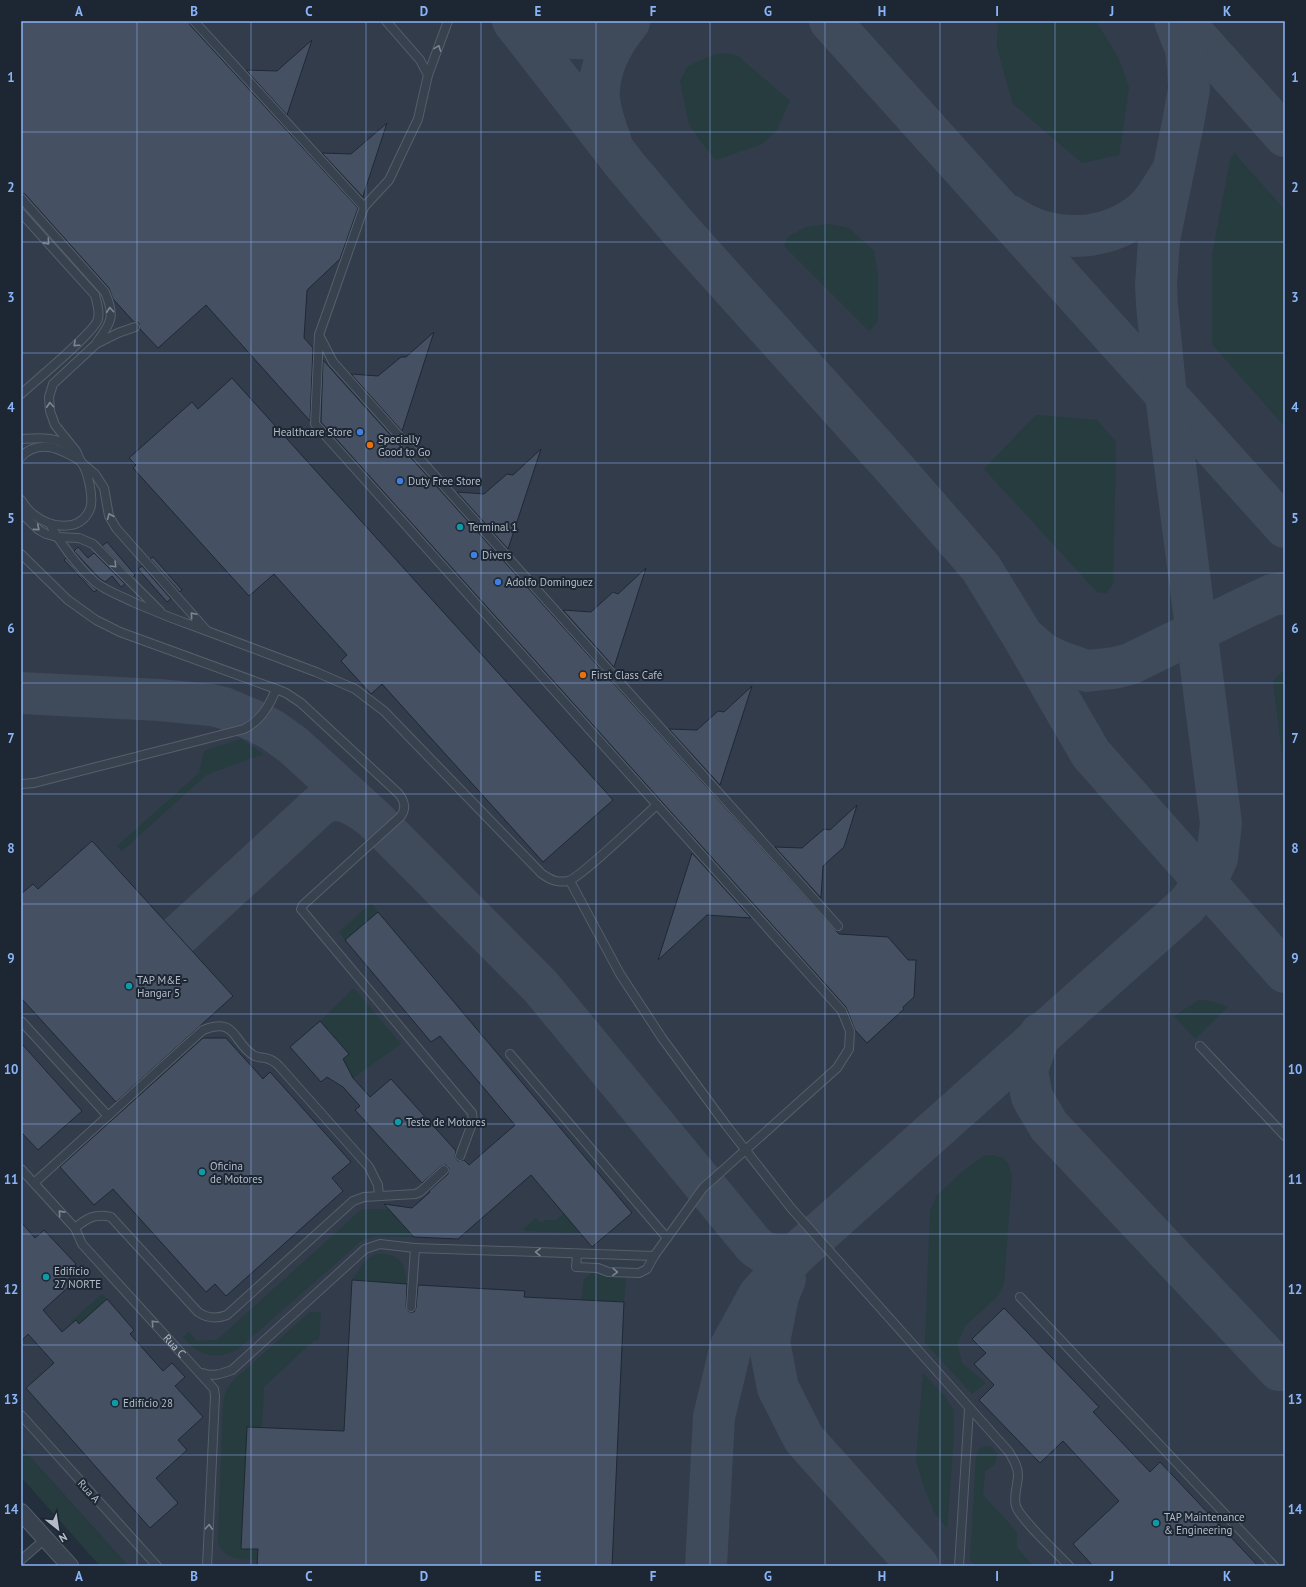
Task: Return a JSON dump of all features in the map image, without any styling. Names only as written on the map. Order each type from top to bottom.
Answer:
[{"type":"street","points":[[21,1512],[70,1566]]},
{"type":"lane","points":[[194,21],[364,207]]},
{"type":"lane","points":[[386,21],[420,60],[428,75]]},
{"type":"lane","points":[[448,21],[428,75],[418,119],[389,180],[364,207],[319,335],[315,424],[842,1011],[850,1031],[849,1049],[837,1068],[703,1188],[654,1256],[647,1269],[639,1273],[608,1272],[598,1268],[576,1267],[577,1254]]},
{"type":"lane","points":[[21,198],[105,292],[111,306],[110,324],[96,344],[53,384],[49,397],[50,411],[55,425],[76,451],[81,462],[90,487],[92,499],[90,508],[85,518],[66,527],[50,524],[33,514],[21,500]]},
{"type":"lane","points":[[21,213],[95,295],[99,307],[98,320],[88,333],[21,394]]},
{"type":"lane","points":[[96,344],[113,335],[135,327]]},
{"type":"lane","points":[[319,335],[333,362],[838,926]]},
{"type":"lane","points":[[21,439],[52,438],[63,442],[76,451]]},
{"type":"lane","points":[[21,457],[32,448],[46,446],[58,449],[81,462],[95,474],[104,488],[109,516],[116,528],[207,631]]},
{"type":"lane","points":[[21,513],[39,530],[57,537],[79,538],[93,544],[164,616]]},
{"type":"lane","points":[[50,524],[66,550],[96,582],[113,593],[164,616],[316,672],[355,689],[384,711],[542,874],[554,881],[570,881],[586,869],[657,805]]},
{"type":"lane","points":[[21,554],[68,600],[96,620],[120,632],[286,693],[301,703],[398,793],[405,807],[401,816],[303,905],[301,909],[472,1113],[473,1121],[460,1156]]},
{"type":"lane","points":[[21,784],[34,783],[244,729],[250,726],[266,710],[276,689]]},
{"type":"lane","points":[[570,881],[620,974],[658,1032],[746,1151],[791,1208],[1009,1452],[1015,1462],[1018,1474],[1016,1506],[1024,1518],[1069,1566]]},
{"type":"lane","points":[[21,1022],[108,1116]]},
{"type":"lane","points":[[34,1183],[203,1030],[216,1026],[223,1026],[230,1029],[257,1058],[272,1061],[279,1066],[368,1167],[378,1185],[379,1196]]},
{"type":"lane","points":[[1200,1046],[1285,1136]]},
{"type":"lane","points":[[510,1054],[667,1238]]},
{"type":"lane","name":"Rua C","points":[[21,1169],[75,1228],[82,1244],[210,1384],[214,1389],[215,1396]]},
{"type":"lane","points":[[75,1228],[87,1218],[93,1216],[100,1215],[111,1217],[198,1312],[207,1318],[220,1318],[227,1315],[353,1201],[358,1198],[415,1194],[420,1192],[444,1170]]},
{"type":"lane","points":[[207,1566],[215,1396],[220,1380],[365,1250],[380,1244],[415,1248],[654,1256]]},
{"type":"lane","points":[[411,1307],[415,1248]]},
{"type":"lane","points":[[1020,1297],[1274,1566]]},
{"type":"lane","points":[[199,1372],[210,1376],[220,1375],[232,1370]]},
{"type":"lane","points":[[959,1566],[969,1409]]},
{"type":"lane","name":"Rua A","points":[[21,1415],[157,1566]]},
{"type":"lane","points":[[21,1560],[45,1538]]},
{"type":"shaded area","points":[[21,21],[1285,21],[1285,1566],[128,1566],[21,1447]]},
{"type":"green space","points":[[998,21],[1096,21],[1119,59],[1129,88],[1119,155],[1082,163],[1013,104],[997,48]]},
{"type":"green space","points":[[727,53],[738,56],[790,101],[776,131],[762,144],[716,160],[701,142],[689,124],[680,81],[688,66],[713,55]]},
{"type":"green space","points":[[1234,153],[1285,210],[1285,427],[1212,344],[1212,256],[1230,161]]},
{"type":"green space","points":[[829,224],[849,228],[874,251],[878,275],[878,321],[869,331],[784,246],[788,237],[806,227]]},
{"type":"green space","points":[[1036,415],[1097,420],[1116,442],[1113,584],[1106,593],[1097,592],[984,469]]},
{"type":"green space","points":[[1285,669],[1285,779],[1273,681]]},
{"type":"green space","points":[[241,739],[263,754],[206,775],[122,851],[117,846],[199,773],[204,751]]},
{"type":"green space","points":[[371,903],[378,912],[345,940],[339,932]]},
{"type":"green space","points":[[354,988],[401,1044],[353,1078],[343,1059],[349,1054],[320,1021]]},
{"type":"green space","points":[[1199,1000],[1212,1001],[1228,1007],[1195,1039],[1174,1016]]},
{"type":"green space","points":[[993,1155],[1002,1158],[1007,1162],[1012,1176],[1004,1284],[998,1296],[965,1326],[957,1344],[962,1363],[986,1383],[972,1394],[925,1343],[930,1211],[937,1195],[963,1171],[984,1156]]},
{"type":"green space","points":[[362,1209],[389,1209],[414,1237],[376,1236],[361,1241],[237,1350],[221,1355],[207,1354],[195,1348],[183,1337],[189,1332],[197,1341],[217,1340]]},
{"type":"green space","points":[[564,1213],[580,1233],[525,1231],[523,1229],[536,1218],[541,1223],[545,1220],[556,1220]]},
{"type":"green space","points":[[376,1254],[390,1255],[399,1260],[406,1276],[406,1284],[352,1280],[365,1261]]},
{"type":"green space","points":[[591,1273],[605,1276],[626,1277],[624,1302],[581,1300],[584,1279]]},
{"type":"green space","points":[[102,1294],[107,1299],[79,1324],[76,1320],[73,1323],[71,1321]]},
{"type":"green space","points":[[310,1312],[321,1312],[319,1340],[313,1341],[264,1387],[262,1428],[247,1427],[241,1548],[258,1549],[257,1560],[234,1558],[224,1553],[218,1542],[223,1403],[227,1389],[233,1381]]},
{"type":"green space","points":[[923,1373],[944,1395],[953,1409],[954,1435],[947,1528],[935,1514],[925,1490],[916,1461]]},
{"type":"green space","points":[[986,1446],[991,1447],[997,1453],[997,1456],[996,1462],[985,1471],[983,1495],[1017,1532],[1017,1548],[1033,1566],[976,1566],[970,1560],[976,1457],[979,1449]]},
{"type":"green space","points":[[21,1447],[128,1566],[100,1566],[21,1477]]},
{"type":"building","points":[[21,21],[189,21],[190,25],[358,208],[340,259],[307,290],[304,338],[313,348],[310,421],[206,305],[158,348],[140,329],[139,323],[134,322],[113,299],[109,288],[25,194],[21,193]]},
{"type":"building","points":[[312,40],[287,115],[246,70],[277,71]]},
{"type":"building","points":[[387,123],[363,197],[322,153],[351,154]]},
{"type":"building","points":[[434,332],[402,431],[351,374],[378,376],[401,357],[406,357]]},
{"type":"building","points":[[323,360],[839,934],[888,937],[908,960],[916,960],[914,997],[903,1007],[904,1009],[867,1043],[855,1030],[846,1007],[321,422]]},
{"type":"building","points":[[232,378],[613,800],[543,862],[382,684],[371,694],[341,661],[347,655],[274,574],[249,596],[133,468],[136,465],[129,458],[192,402],[198,409]]},
{"type":"building","points":[[541,449],[508,549],[457,492],[484,494],[507,474],[513,475]]},
{"type":"building","points":[[107,542],[135,575],[133,577],[102,546]]},
{"type":"building","points":[[78,547],[88,558],[94,553],[125,584],[121,587],[112,576],[105,582],[99,578],[74,551]]},
{"type":"building","points":[[153,557],[182,590],[180,592],[150,559]]},
{"type":"building","points":[[66,558],[85,580],[97,590],[94,592],[64,560]]},
{"type":"building","points":[[142,566],[171,599],[167,602],[138,569]]},
{"type":"building","points":[[646,568],[614,667],[563,610],[591,612],[613,592],[618,594]]},
{"type":"building","points":[[752,686],[720,785],[669,729],[697,730],[718,711],[724,712]]},
{"type":"building","points":[[857,805],[844,847],[823,866],[821,898],[775,847],[802,848],[824,829],[830,830]]},
{"type":"building","name":"TAP M&E - Hangar 5","points":[[92,841],[233,996],[116,1102],[21,998],[21,894],[33,884],[38,889]]},
{"type":"building","points":[[692,853],[751,918],[707,915],[658,960]]},
{"type":"building","points":[[378,912],[632,1213],[592,1247],[531,1175],[458,1239],[414,1237],[384,1204],[412,1208],[448,1174],[449,1168],[446,1165],[441,1166],[422,1183],[355,1110],[360,1106],[343,1087],[327,1077],[321,1082],[290,1047],[320,1021],[349,1054],[343,1059],[353,1078],[370,1097],[391,1079],[456,1151],[455,1157],[458,1161],[464,1160],[469,1165],[515,1125],[440,1036],[431,1042],[345,940]]},
{"type":"building","name":"Oficina de Motores","points":[[203,1038],[226,1038],[263,1079],[270,1072],[351,1162],[332,1178],[343,1191],[226,1296],[215,1284],[206,1292],[113,1189],[94,1205],[60,1167]]},
{"type":"building","points":[[21,1043],[82,1111],[38,1150],[21,1132]]},
{"type":"building","name":"Edifício 28","points":[[21,1222],[35,1238],[44,1230],[76,1264],[66,1273],[74,1282],[43,1310],[62,1332],[76,1320],[79,1324],[107,1299],[134,1330],[130,1334],[163,1371],[172,1363],[185,1377],[175,1386],[203,1417],[178,1440],[187,1450],[156,1478],[178,1503],[150,1528],[26,1388],[54,1363],[28,1334],[21,1341]]},
{"type":"building","points":[[352,1280],[407,1284],[406,1307],[410,1312],[414,1312],[416,1308],[418,1285],[525,1291],[524,1297],[624,1302],[612,1566],[257,1566],[258,1549],[241,1549],[247,1427],[344,1431]]},
{"type":"building","points":[[1004,1308],[1099,1407],[1093,1412],[1150,1472],[1160,1462],[1258,1566],[1093,1566],[1073,1544],[1119,1501],[1063,1441],[1040,1463],[979,1400],[994,1385],[974,1364],[986,1353],[972,1339]]},
{"type":"taxiway","points":[[513,21],[626,166],[681,231],[895,469],[981,568],[1091,754],[1285,972]]},
{"type":"taxiway","points":[[520,21],[540,30],[564,37],[575,38],[586,38],[607,33],[629,22]]},
{"type":"taxiway","points":[[830,21],[1285,527]]},
{"type":"taxiway","points":[[706,1566],[714,1417],[731,1346],[759,1295],[796,1254],[1186,906],[1206,882],[1217,858],[1221,823],[1166,395],[1157,305],[1156,285],[1159,240],[1189,89],[1186,49],[1175,21]]},
{"type":"taxiway","points":[[1182,21],[1285,136]]},
{"type":"taxiway","points":[[611,142],[599,100],[600,79],[606,58],[616,39],[629,22]]},
{"type":"taxiway","points":[[1010,216],[1043,232],[1079,236],[1096,234],[1114,229],[1130,221],[1145,210],[1156,197],[1170,175]]},
{"type":"taxiway","points":[[1026,639],[1042,653],[1058,661],[1087,671],[1114,668],[1130,664],[1272,595],[1285,593]]},
{"type":"taxiway","points":[[21,693],[159,700],[211,705],[224,708],[255,721],[272,730],[293,745],[375,820],[541,987],[753,1244],[762,1251],[773,1255],[796,1254]]},
{"type":"taxiway","points":[[179,935],[321,804],[328,801],[341,800],[352,804],[369,815]]},
{"type":"taxiway","points":[[1040,1034],[1027,1070],[1032,1097],[1049,1126],[1279,1370]]},
{"type":"taxiway","points":[[785,1279],[778,1296],[769,1342],[778,1388],[804,1439],[918,1566]]},
{"type":"place","name":"Healthcare Store","points":[[360,432]]},
{"type":"place","name":"Specially Good to Go","points":[[370,445]]},
{"type":"place","name":"Duty Free Store","points":[[400,481]]},
{"type":"place","name":"Terminal 1","points":[[460,527]]},
{"type":"place","name":"Divers","points":[[474,555]]},
{"type":"place","name":"Adolfo Dominguez","points":[[498,582]]},
{"type":"place","name":"First Class Café","points":[[583,675]]},
{"type":"place","name":"TAP M&E - Hangar 5","points":[[129,986]]},
{"type":"place","name":"Teste de Motores","points":[[398,1122]]},
{"type":"place","name":"Oficina de Motores","points":[[202,1172]]},
{"type":"place","name":"Edifício 27 NORTE","points":[[46,1277]]},
{"type":"place","name":"Edifício 28","points":[[115,1403]]},
{"type":"place","name":"TAP Maintenance & Engineering","points":[[1156,1523]]}]
